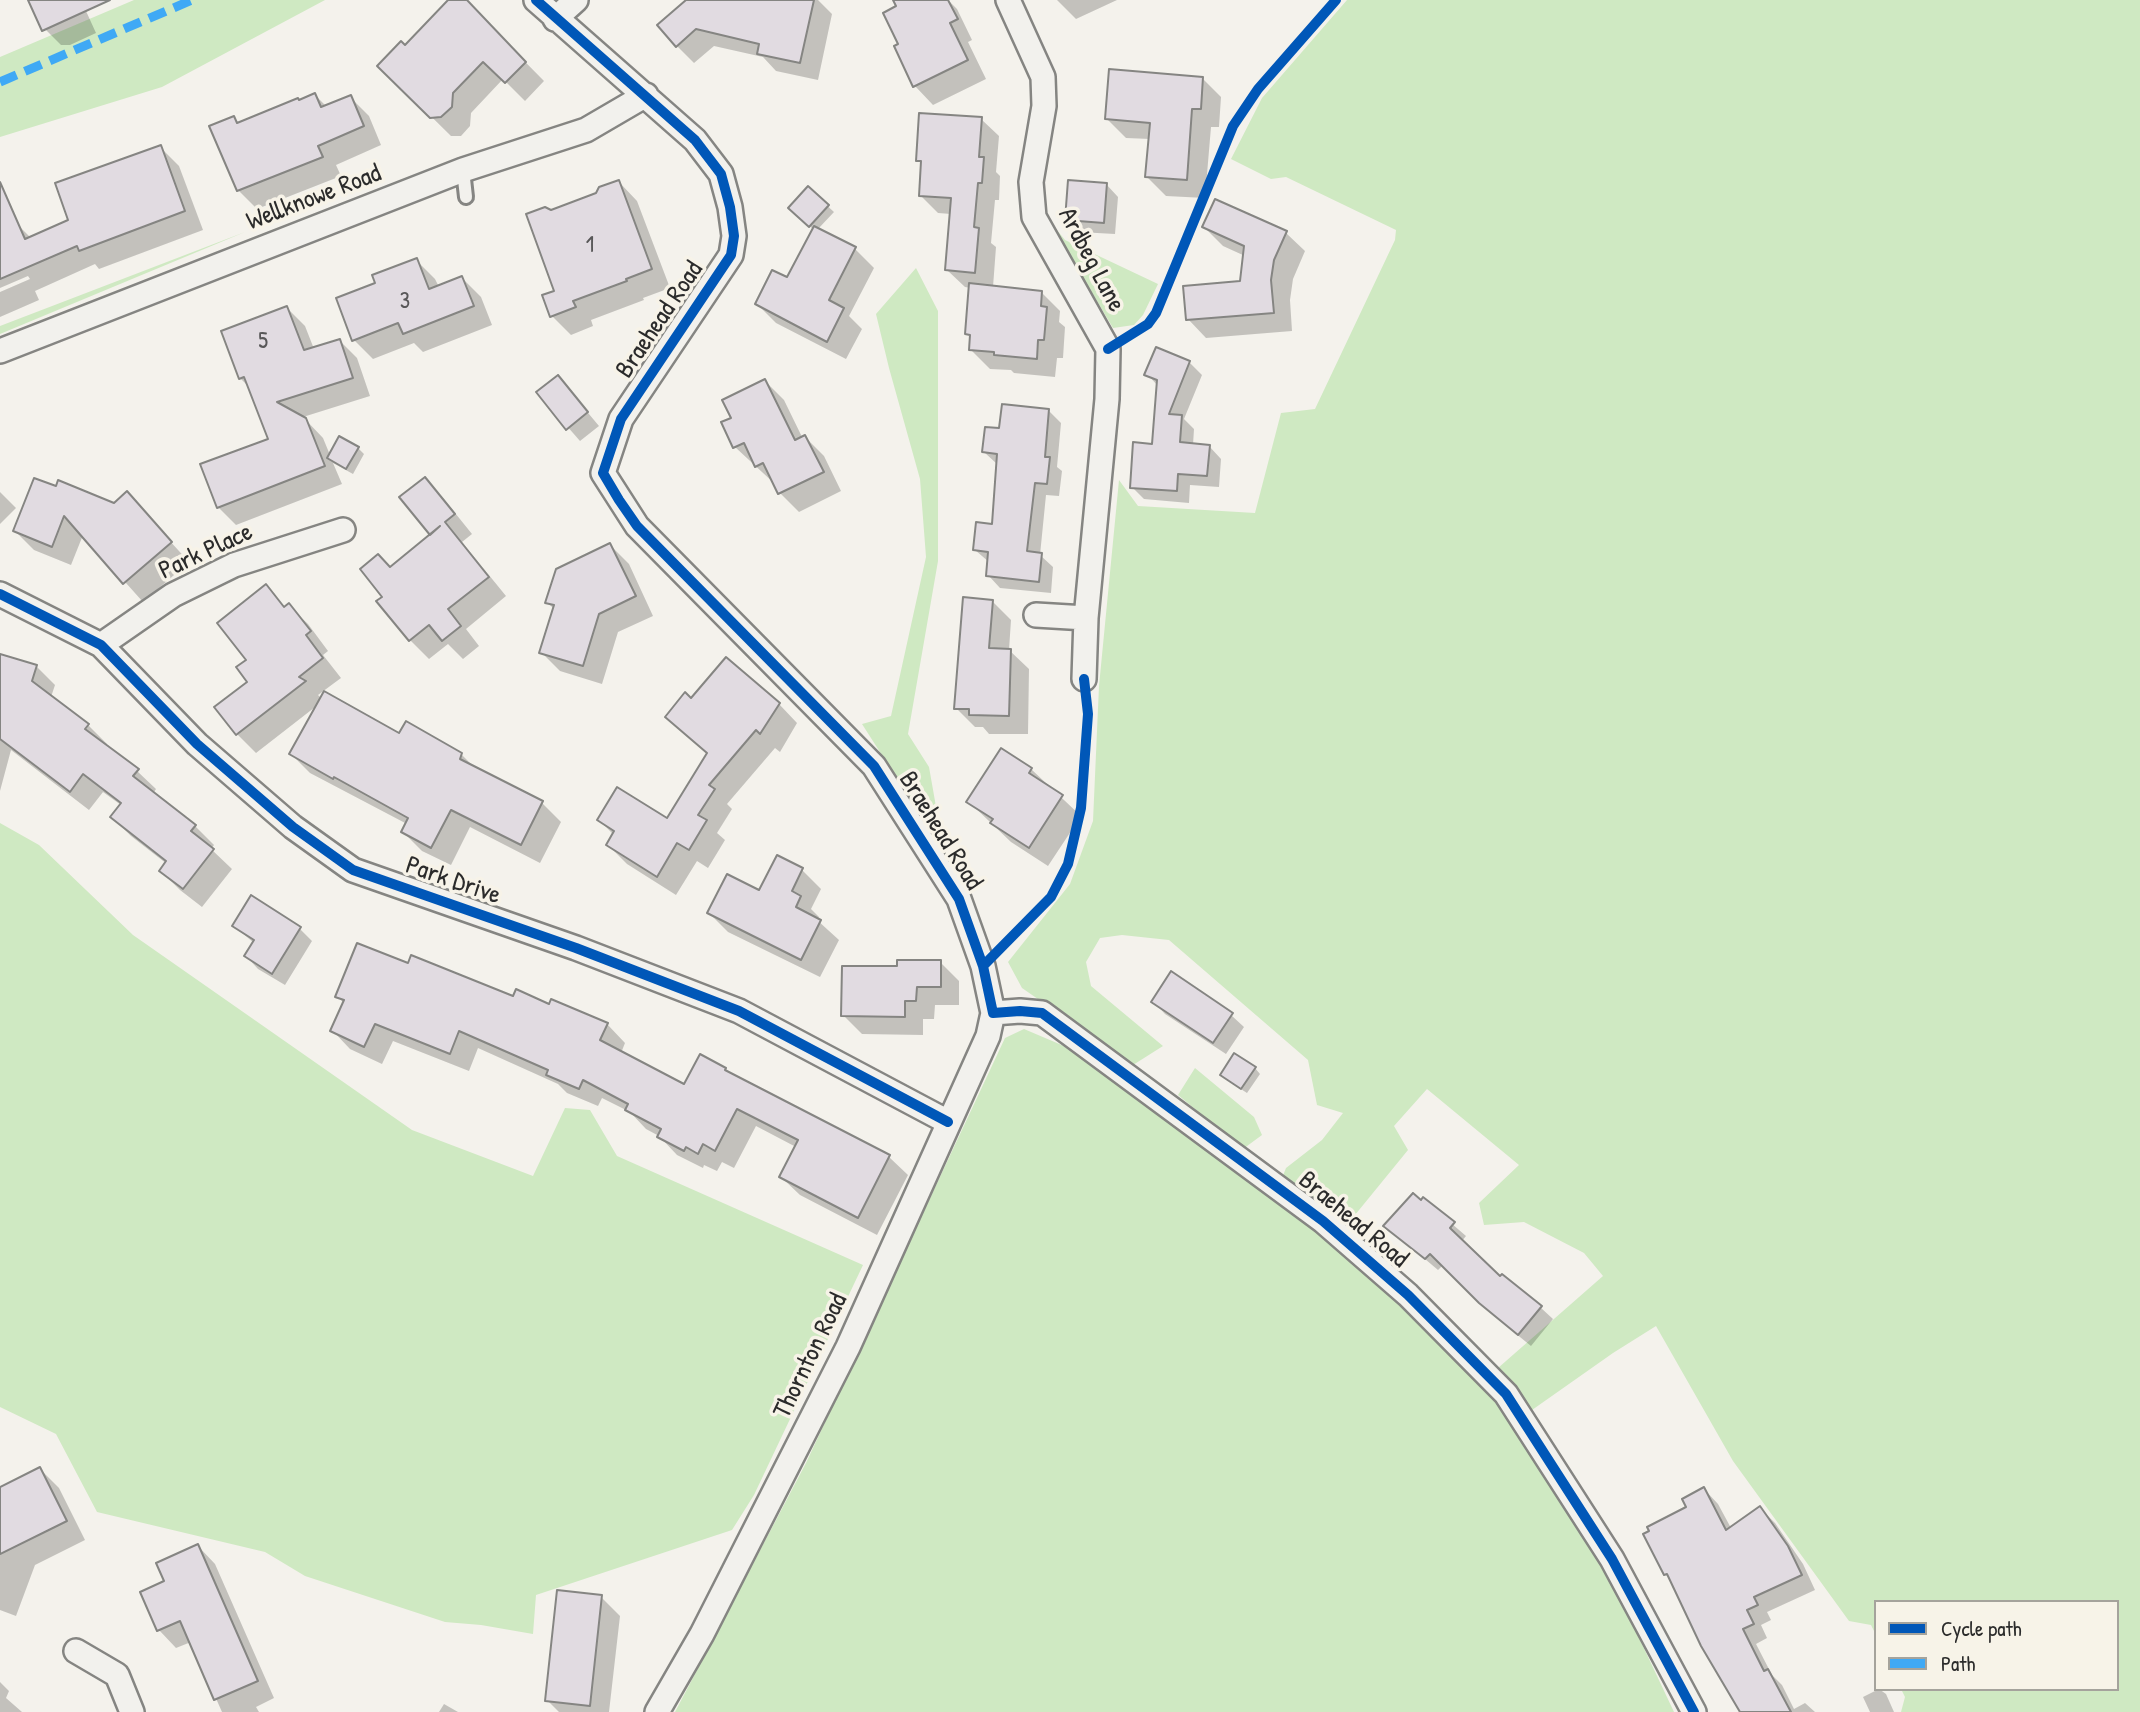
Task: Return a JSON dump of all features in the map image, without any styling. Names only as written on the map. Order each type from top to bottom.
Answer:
[{"type":"street","name":"Braehead Road","points":[[536,0],[695,140],[720,174],[730,207],[734,236],[731,255],[621,419],[603,472],[637,526],[874,766],[959,899],[982,966],[993,1013],[1042,1013],[1324,1222],[1408,1295],[1506,1394],[1612,1559],[1694,1712]]},
{"type":"street","points":[[555,19],[576,0]]},
{"type":"street","name":"Ardbeg Lane","points":[[1008,0],[1043,77],[1044,106],[1031,182],[1034,217],[1108,349],[1107,398],[1086,618],[1084,679]]},
{"type":"street","name":"Wellknowe Road","points":[[0,351],[463,170],[586,130],[646,95]]},
{"type":"street","name":"Park Place","points":[[101,645],[173,595],[234,565],[343,530]]},
{"type":"street","name":"Park Drive","points":[[0,594],[101,645],[197,744],[293,827],[353,870],[576,947],[739,1011],[948,1122]]},
{"type":"street","points":[[1036,615],[1086,618]]},
{"type":"street","name":"Thornton Road","points":[[657,1712],[702,1634],[848,1347],[988,1036],[993,1013]]},
{"type":"street","points":[[76,1651],[117,1675],[132,1712]]},
{"type":"lane","points":[[463,170],[466,197]]},
{"type":"green space","points":[[134,0],[325,0],[162,87],[0,137],[0,57]]},
{"type":"green space","points":[[1347,0],[2140,0],[2140,1712],[1901,1712],[1905,1697],[1902,1691],[2119,1691],[2119,1600],[1874,1600],[1874,1631],[1871,1625],[1849,1621],[1733,1461],[1656,1326],[1532,1410],[1498,1368],[1603,1276],[1584,1253],[1524,1222],[1484,1225],[1479,1203],[1519,1165],[1427,1089],[1394,1126],[1408,1150],[1346,1226],[1282,1178],[1286,1168],[1322,1140],[1343,1113],[1317,1105],[1308,1060],[1169,940],[1122,935],[1100,938],[1086,962],[1091,986],[1163,1046],[1133,1065],[1022,988],[1008,962],[1070,884],[1093,821],[1099,686],[1119,480],[1138,506],[1255,513],[1281,413],[1315,409],[1395,240],[1396,230],[1286,177],[1271,179],[1231,159],[1262,98]]},
{"type":"green space","points":[[1048,219],[1065,240],[1158,284],[1143,315],[1134,325],[1113,328]]},
{"type":"green space","points":[[245,232],[0,334],[0,326]]},
{"type":"green space","points":[[916,268],[938,311],[938,561],[908,734],[929,767],[944,852],[862,724],[891,716],[926,557],[920,479],[876,314]]},
{"type":"green space","points":[[0,823],[39,845],[133,935],[412,1130],[533,1176],[565,1108],[590,1110],[617,1156],[863,1265],[754,1495],[732,1530],[536,1595],[533,1634],[445,1622],[305,1576],[265,1552],[97,1512],[56,1434],[0,1407]]},
{"type":"green space","points":[[1024,1029],[1064,1046],[1273,1192],[1363,1267],[1501,1401],[1600,1555],[1674,1712],[675,1712],[806,1463],[1005,1038]]},
{"type":"green space","points":[[1195,1068],[1254,1117],[1262,1135],[1243,1149],[1178,1095]]},
{"type":"building","points":[[28,0],[110,0],[42,31]]},
{"type":"building","points":[[448,0],[467,0],[526,62],[505,83],[483,62],[453,93],[452,107],[441,117],[430,118],[377,66],[401,41],[405,45]]},
{"type":"building","points":[[686,0],[814,0],[800,63],[757,54],[759,44],[696,29],[676,47],[657,25]]},
{"type":"building","points":[[893,0],[948,0],[958,19],[950,23],[968,60],[913,87],[894,46],[898,44],[883,13],[896,6]]},
{"type":"building","points":[[1109,69],[1203,77],[1201,109],[1192,109],[1187,180],[1145,177],[1150,123],[1105,119]]},
{"type":"building","points":[[315,93],[321,107],[351,95],[364,126],[318,146],[323,157],[237,191],[209,126],[234,116],[237,123]]},
{"type":"building","points":[[919,113],[982,117],[979,157],[984,157],[982,183],[978,183],[974,227],[979,228],[975,273],[945,270],[951,198],[919,196],[921,161],[916,161]]},
{"type":"building","points":[[161,145],[185,211],[79,251],[77,246],[0,279],[0,182],[25,239],[68,220],[55,183]]},
{"type":"building","points":[[619,180],[652,269],[573,301],[576,307],[550,317],[542,295],[554,291],[526,214],[545,207],[551,210],[596,193],[599,187]]},
{"type":"building","points":[[1068,180],[1107,183],[1104,223],[1065,220]]},
{"type":"building","points":[[808,186],[829,205],[809,227],[788,208]]},
{"type":"building","points":[[1215,199],[1287,231],[1274,260],[1271,280],[1274,313],[1186,320],[1183,286],[1240,281],[1244,246],[1202,227]]},
{"type":"building","points":[[814,226],[856,247],[829,300],[844,308],[827,342],[755,304],[772,270],[787,277]]},
{"type":"building","points":[[417,258],[429,289],[462,276],[474,306],[403,334],[398,323],[352,341],[336,298],[375,283],[372,275]]},
{"type":"building","points":[[969,283],[1042,291],[1041,306],[1047,307],[1044,340],[1038,340],[1037,359],[969,350],[970,335],[965,334]]},
{"type":"building","points":[[287,306],[304,350],[340,339],[353,378],[277,402],[306,418],[325,466],[217,508],[200,464],[268,439],[244,377],[239,379],[221,331]]},
{"type":"building","points":[[1156,347],[1190,361],[1169,414],[1182,415],[1180,442],[1210,445],[1207,476],[1178,474],[1177,491],[1130,488],[1133,442],[1152,444],[1157,380],[1144,375]]},
{"type":"building","points":[[558,375],[588,412],[566,430],[536,392]]},
{"type":"building","points":[[765,379],[795,440],[805,435],[824,472],[778,494],[763,463],[755,467],[744,443],[733,448],[721,422],[731,418],[722,400]]},
{"type":"building","points":[[1002,404],[1049,409],[1045,457],[1050,457],[1047,484],[1035,483],[1027,551],[1042,553],[1039,582],[986,576],[988,552],[973,550],[976,522],[992,524],[997,454],[982,452],[985,427],[999,428]]},
{"type":"building","points":[[339,436],[359,447],[346,469],[327,458]]},
{"type":"building","points":[[425,477],[455,514],[445,522],[489,577],[448,609],[461,626],[442,641],[429,625],[409,641],[376,601],[382,597],[360,569],[378,554],[390,567],[430,535],[399,497]]},
{"type":"building","points":[[34,478],[56,486],[58,480],[114,503],[127,491],[172,542],[123,584],[64,516],[52,547],[13,531]]},
{"type":"building","points":[[610,543],[636,596],[599,614],[583,666],[539,653],[554,605],[545,603],[556,569]]},
{"type":"building","points":[[266,584],[284,607],[289,603],[311,631],[306,635],[323,658],[299,677],[306,681],[236,735],[214,707],[247,682],[236,667],[246,660],[217,623]]},
{"type":"building","points":[[963,597],[993,600],[989,648],[1011,649],[1009,716],[969,715],[969,709],[954,709]]},
{"type":"building","points":[[0,654],[37,665],[32,681],[89,724],[85,729],[139,769],[133,776],[196,825],[191,831],[214,849],[183,889],[159,871],[166,861],[110,817],[121,803],[83,774],[70,792],[0,739]]},
{"type":"building","points":[[726,657],[780,703],[760,734],[756,730],[709,785],[715,789],[698,815],[707,820],[689,850],[677,843],[657,877],[606,845],[614,831],[597,820],[617,787],[667,818],[707,753],[665,717],[685,692],[691,698]]},
{"type":"building","points":[[324,691],[399,733],[406,721],[462,753],[460,759],[543,801],[521,845],[451,810],[431,848],[401,832],[408,818],[289,754]]},
{"type":"building","points":[[1001,748],[1032,768],[1029,773],[1063,795],[1029,848],[990,823],[993,819],[966,802]]},
{"type":"building","points":[[777,855],[803,868],[792,891],[801,896],[796,907],[821,920],[801,960],[707,913],[727,874],[759,890]]},
{"type":"building","points":[[251,895],[301,927],[272,974],[244,956],[254,940],[232,926]]},
{"type":"building","points":[[357,943],[408,963],[411,955],[513,996],[516,989],[549,1004],[551,999],[608,1023],[600,1040],[684,1084],[700,1054],[726,1068],[725,1070],[890,1155],[858,1218],[779,1177],[798,1140],[737,1109],[715,1151],[703,1144],[698,1154],[686,1147],[684,1151],[657,1137],[661,1129],[625,1110],[628,1104],[583,1080],[579,1089],[546,1075],[548,1070],[459,1031],[450,1054],[375,1024],[364,1047],[330,1031],[344,1000],[335,997]]},
{"type":"building","points":[[897,960],[941,960],[941,987],[917,987],[916,1001],[905,1001],[905,1017],[841,1016],[842,966],[897,966]]},
{"type":"building","points":[[1171,971],[1233,1013],[1213,1043],[1151,1002]]},
{"type":"building","points":[[1234,1053],[1256,1067],[1241,1089],[1220,1075]]},
{"type":"building","points":[[1413,1193],[1421,1200],[1423,1197],[1455,1222],[1450,1228],[1500,1276],[1502,1274],[1542,1306],[1518,1335],[1479,1303],[1430,1254],[1425,1259],[1383,1226]]},
{"type":"building","points":[[40,1467],[67,1521],[0,1554],[0,1487]]},
{"type":"building","points":[[1704,1487],[1726,1530],[1760,1506],[1788,1546],[1802,1575],[1754,1597],[1758,1605],[1747,1610],[1754,1624],[1743,1629],[1764,1671],[1768,1669],[1791,1712],[1740,1712],[1701,1646],[1667,1574],[1664,1575],[1643,1534],[1649,1531],[1647,1527],[1686,1507],[1682,1499]]},
{"type":"building","points":[[198,1544],[258,1681],[214,1700],[180,1621],[157,1631],[140,1592],[164,1581],[156,1563]]},
{"type":"building","points":[[557,1590],[602,1595],[590,1706],[545,1701]]},
{"type":"marked path","points":[[0,82],[192,0]]},
{"type":"cycle path","points":[[536,0],[695,140],[721,174],[730,207],[734,236],[731,255],[621,419],[603,473],[619,500],[637,526],[874,766],[959,899],[983,966],[993,1013],[1042,1013],[1323,1221],[1408,1295],[1506,1394],[1612,1559],[1694,1712]]},
{"type":"cycle path","points":[[1108,349],[1148,324],[1156,313],[1233,126],[1258,89],[1336,0]]},
{"type":"cycle path","points":[[0,594],[101,645],[197,744],[293,827],[353,870],[576,948],[739,1011],[948,1122]]},
{"type":"cycle path","points":[[983,966],[1051,897],[1068,864],[1081,808],[1088,714],[1084,679]]}]
